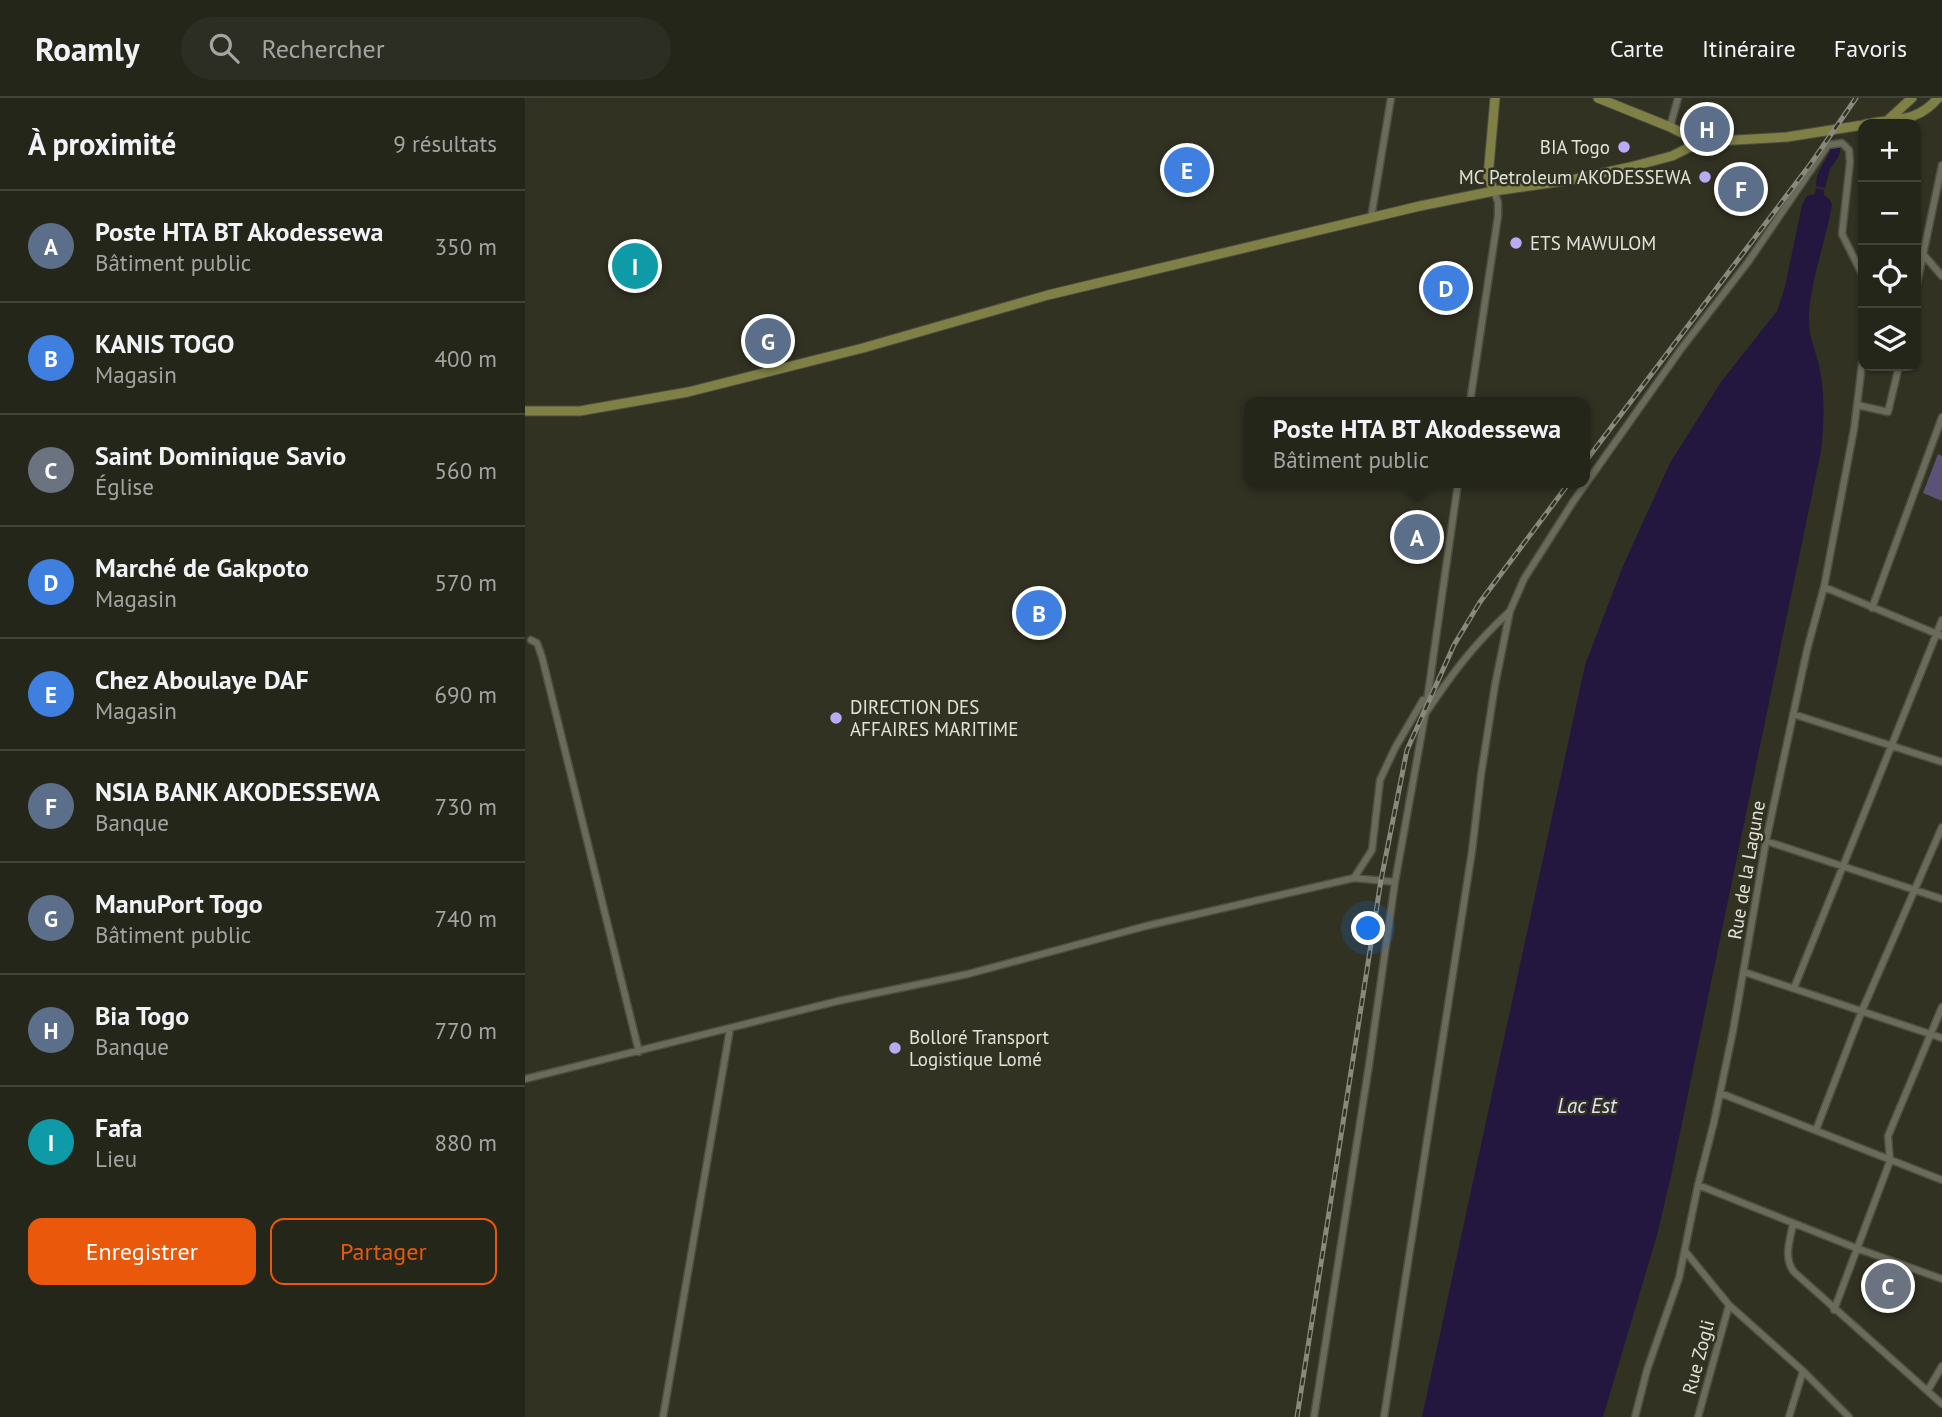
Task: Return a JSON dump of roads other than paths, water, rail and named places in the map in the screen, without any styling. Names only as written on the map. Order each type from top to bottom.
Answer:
[{"type":"main road","points":[[1494,191],[1488,177],[1495,98]]},
{"type":"main road","points":[[1598,98],[1700,142]]},
{"type":"main road","points":[[1890,119],[1912,98]]},
{"type":"main road","points":[[1908,119],[1938,98]]},
{"type":"main road","points":[[525,411],[580,411],[676,395],[863,348],[1048,295],[1371,218],[1494,191],[1571,180],[1630,167],[1672,156],[1700,142],[1767,139],[1858,126]]},
{"type":"street","points":[[1371,218],[1391,98]]},
{"type":"street","points":[[1670,127],[1678,98]]},
{"type":"street","points":[[1590,478],[1681,349],[1748,262],[1828,145],[1842,143],[1849,150],[1842,234],[1858,266]]},
{"type":"street","points":[[1921,264],[1940,186],[1942,165]]},
{"type":"street","points":[[1471,397],[1498,216],[1498,202],[1494,191]]},
{"type":"street","points":[[1923,254],[1942,276]]},
{"type":"street","name":"Rue de la Lagune","points":[[1635,1417],[1647,1370],[1679,1278],[1720,1093],[1766,841],[1823,587],[1854,429],[1861,371]]},
{"type":"street","points":[[1857,405],[1888,412],[1898,371]]},
{"type":"street","points":[[1872,608],[1942,417]]},
{"type":"street","points":[[1314,1417],[1395,882],[1425,715],[1457,488]]},
{"type":"street","points":[[1384,1417],[1472,850],[1483,762],[1510,611],[1537,556],[1583,488]]},
{"type":"street","points":[[1823,587],[1939,635]]},
{"type":"street","points":[[1425,715],[1478,640],[1510,611]]},
{"type":"street","points":[[1794,988],[1891,746],[1939,635],[1942,620]]},
{"type":"street","points":[[531,640],[537,643],[542,657],[639,1052]]},
{"type":"street","points":[[1354,878],[1372,850],[1380,780],[1427,692]]},
{"type":"street","points":[[1793,714],[1942,762]]},
{"type":"street","points":[[1816,1129],[1861,1013],[1942,827]]},
{"type":"street","points":[[1766,841],[1942,899]]},
{"type":"street","points":[[525,1079],[838,1001],[968,974],[1146,926],[1354,878],[1395,882]]},
{"type":"street","points":[[1744,972],[1942,1038]]},
{"type":"street","points":[[1834,1310],[1890,1161],[1888,1136],[1942,1007]]},
{"type":"street","points":[[663,1417],[730,1029]]},
{"type":"street","points":[[1720,1093],[1942,1180]]},
{"type":"street","points":[[1698,1185],[1793,1224],[1942,1279]]},
{"type":"street","points":[[1793,1224],[1787,1254],[1790,1267],[1834,1310],[1942,1405]]},
{"type":"street","points":[[1685,1251],[1729,1305],[1803,1371],[1849,1417]]},
{"type":"street","name":"Rue Zogli","points":[[1698,1417],[1729,1305]]},
{"type":"street","points":[[1928,1390],[1942,1366]]},
{"type":"street","points":[[1789,1417],[1803,1371]]},
{"type":"water","points":[[1841,145],[1825,188],[1816,186],[1831,147]]},
{"type":"water","name":"Lac Est","points":[[1816,188],[1824,190],[1824,195],[1832,205],[1809,308],[1810,334],[1823,391],[1821,451],[1671,1176],[1657,1235],[1603,1417],[1422,1417],[1585,665],[1623,566],[1670,463],[1721,382],[1777,311],[1785,287],[1802,205],[1807,196],[1815,194]]},
{"type":"railway","points":[[1590,455],[1812,162],[1856,98]]},
{"type":"railway","points":[[1297,1417],[1381,880],[1407,750],[1454,645],[1480,602],[1565,488]]},
{"type":"place","name":"Bia Togo","points":[[1707,129]]},
{"type":"place","name":"BIA Togo","points":[[1624,147]]},
{"type":"place","name":"Chez Aboulaye DAF","points":[[1187,170]]},
{"type":"place","name":"MC Petroleum AKODESSEWA","points":[[1705,177]]},
{"type":"place","name":"NSIA BANK AKODESSEWA","points":[[1741,189]]},
{"type":"place","name":"ETS MAWULOM","points":[[1516,243]]},
{"type":"place","name":"Fafa","points":[[635,266]]},
{"type":"place","name":"Marché de Gakpoto","points":[[1446,288]]},
{"type":"place","name":"ManuPort Togo","points":[[768,341]]},
{"type":"place","name":"Poste HTA BT Akodessewa","points":[[1417,537]]},
{"type":"place","name":"KANIS TOGO","points":[[1039,613]]},
{"type":"place","name":"DIRECTION DES AFFAIRES MARITIME","points":[[836,718]]},
{"type":"place","name":"Bolloré Transport Logistique Lomé","points":[[895,1048]]},
{"type":"place","name":"Saint Dominique Savio","points":[[1888,1286]]}]
